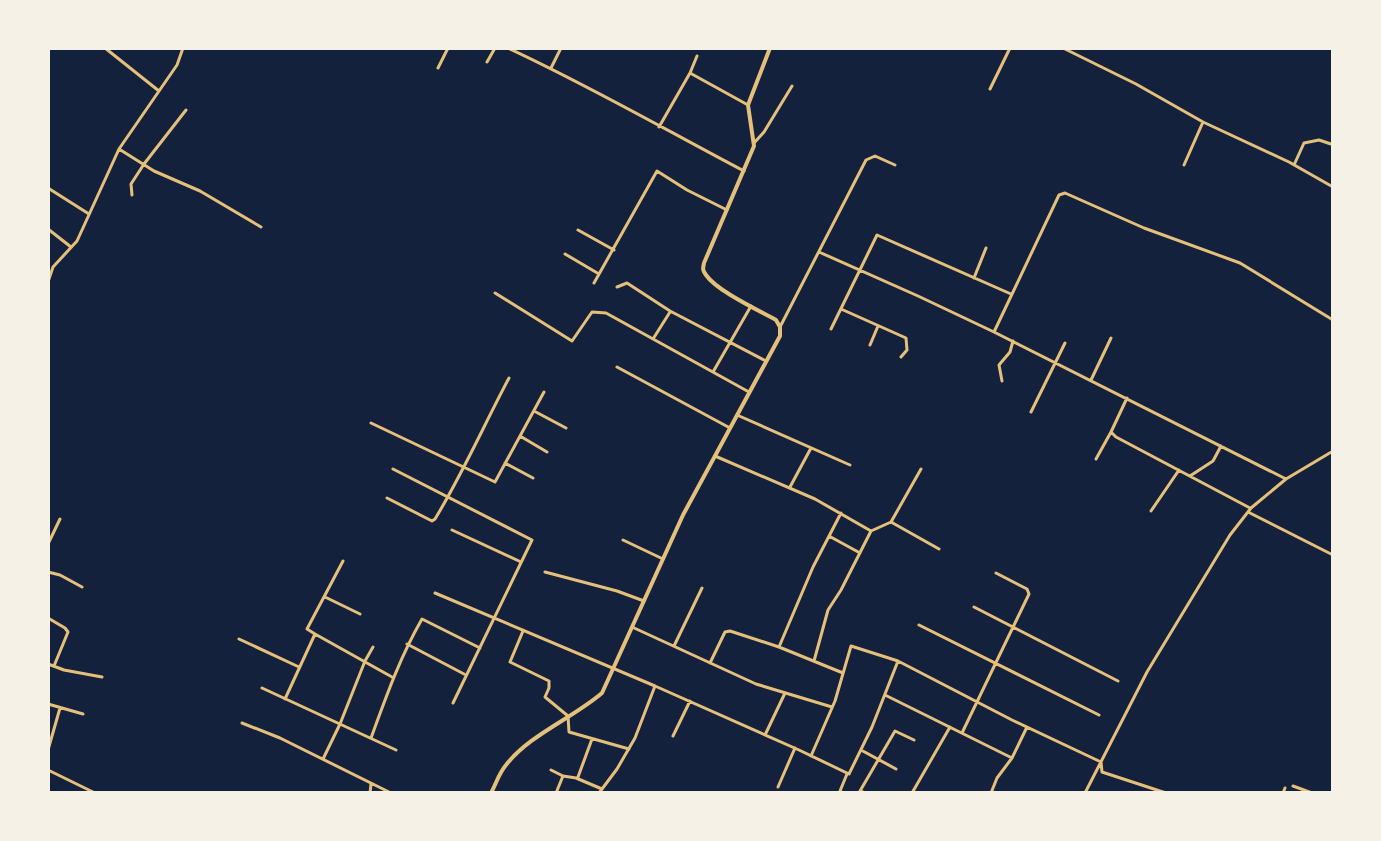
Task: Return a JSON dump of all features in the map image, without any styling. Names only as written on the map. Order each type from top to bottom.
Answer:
[{"type":"street","points":[[105,48],[159,91]]},
{"type":"street","points":[[48,282],[53,267],[77,241],[119,149],[177,65],[183,48]]},
{"type":"street","points":[[438,68],[448,48]]},
{"type":"street","points":[[487,62],[495,48]]},
{"type":"street","points":[[508,48],[744,171]]},
{"type":"street","points":[[551,68],[561,48]]},
{"type":"street","points":[[754,144],[748,105],[770,48]]},
{"type":"street","points":[[990,89],[1010,48]]},
{"type":"street","points":[[1063,48],[1333,187]]},
{"type":"street","points":[[659,127],[697,56]]},
{"type":"street","points":[[690,73],[748,105]]},
{"type":"street","points":[[780,327],[776,320],[719,288],[703,270],[754,144],[792,86]]},
{"type":"street","points":[[132,195],[131,184],[186,110]]},
{"type":"street","points":[[1184,165],[1203,122]]},
{"type":"street","points":[[1294,165],[1304,143],[1319,140],[1331,144]]},
{"type":"street","points":[[119,149],[154,171],[200,191],[261,227]]},
{"type":"street","points":[[491,793],[504,767],[517,753],[602,693],[683,515],[780,336],[780,327],[866,160],[875,156],[895,165]]},
{"type":"street","points":[[594,283],[657,171],[727,210]]},
{"type":"street","points":[[48,188],[89,214]]},
{"type":"street","points":[[994,332],[1059,195],[1065,193],[1144,228],[1240,263],[1333,320]]},
{"type":"street","points":[[48,229],[71,247]]},
{"type":"street","points":[[578,230],[614,250]]},
{"type":"street","points":[[831,329],[877,235],[1011,294]]},
{"type":"street","points":[[974,278],[986,248]]},
{"type":"street","points":[[819,252],[1013,341],[1286,479]]},
{"type":"street","points":[[565,254],[599,274]]},
{"type":"street","points":[[617,287],[627,283],[670,311],[766,361]]},
{"type":"street","points":[[495,293],[572,341],[592,312],[606,313],[749,392]]},
{"type":"street","points":[[713,372],[751,306]]},
{"type":"street","points":[[841,309],[906,338],[907,350],[901,357]]},
{"type":"street","points":[[653,339],[670,311]]},
{"type":"street","points":[[870,345],[878,326]]},
{"type":"street","points":[[1091,380],[1111,338]]},
{"type":"street","points":[[1002,381],[999,365],[1010,352],[1013,341]]},
{"type":"street","points":[[1031,412],[1065,343]]},
{"type":"street","points":[[617,367],[731,428]]},
{"type":"street","points":[[387,498],[432,521],[435,519],[509,378]]},
{"type":"street","points":[[371,423],[495,482],[544,392]]},
{"type":"street","points":[[1096,459],[1127,398]]},
{"type":"street","points":[[534,411],[566,428]]},
{"type":"street","points":[[737,415],[850,465]]},
{"type":"street","points":[[1111,432],[1333,555]]},
{"type":"street","points":[[520,436],[547,452]]},
{"type":"street","points":[[1190,476],[1213,461],[1221,446]]},
{"type":"street","points":[[789,488],[811,448]]},
{"type":"street","points":[[1085,793],[1147,672],[1230,535],[1250,510],[1286,479],[1333,451]]},
{"type":"street","points":[[715,456],[789,488],[871,531]]},
{"type":"street","points":[[505,463],[533,478]]},
{"type":"street","points":[[393,469],[532,540],[453,703]]},
{"type":"street","points":[[814,661],[828,610],[871,531],[891,522],[921,469]]},
{"type":"street","points":[[1151,511],[1179,470]]},
{"type":"street","points":[[779,647],[813,567],[841,513]]},
{"type":"street","points":[[48,544],[60,519]]},
{"type":"street","points":[[891,522],[939,549]]},
{"type":"street","points":[[452,530],[521,562]]},
{"type":"street","points":[[829,536],[860,553]]},
{"type":"street","points":[[623,540],[663,559]]},
{"type":"street","points":[[343,561],[307,629],[393,678]]},
{"type":"street","points":[[48,572],[82,587]]},
{"type":"street","points":[[545,572],[644,601]]},
{"type":"street","points":[[962,733],[1029,594],[1029,591],[996,573]]},
{"type":"street","points":[[674,646],[702,588]]},
{"type":"street","points":[[435,593],[690,701],[847,774]]},
{"type":"street","points":[[325,597],[360,614]]},
{"type":"street","points":[[974,607],[1118,681]]},
{"type":"street","points":[[48,618],[68,632],[54,666]]},
{"type":"street","points":[[371,738],[407,644],[422,619],[480,648]]},
{"type":"street","points":[[919,625],[1099,715]]},
{"type":"street","points":[[632,627],[756,684],[832,707]]},
{"type":"street","points":[[523,631],[510,662],[549,681],[545,697],[568,716],[569,732],[629,749]]},
{"type":"street","points":[[710,663],[725,632],[730,631],[843,673]]},
{"type":"street","points":[[285,699],[315,634]]},
{"type":"street","points":[[239,639],[299,667]]},
{"type":"street","points":[[407,644],[465,675]]},
{"type":"street","points":[[811,756],[832,707],[851,646],[898,661],[1101,762]]},
{"type":"street","points":[[323,759],[373,647]]},
{"type":"street","points":[[843,793],[840,791],[847,774],[898,661]]},
{"type":"street","points":[[48,664],[102,677]]},
{"type":"street","points":[[551,770],[600,791],[635,738],[655,686]]},
{"type":"street","points":[[262,688],[396,750]]},
{"type":"street","points":[[765,735],[785,693]]},
{"type":"street","points":[[885,695],[1012,758]]},
{"type":"street","points":[[673,736],[690,701]]},
{"type":"street","points":[[48,704],[83,714]]},
{"type":"street","points":[[48,750],[60,708]]},
{"type":"street","points":[[242,723],[280,738],[391,793]]},
{"type":"street","points":[[912,793],[950,727]]},
{"type":"street","points":[[991,793],[1027,727]]},
{"type":"street","points":[[865,793],[860,791],[895,731],[914,740]]},
{"type":"street","points":[[578,779],[592,739]]},
{"type":"street","points":[[778,787],[795,748]]},
{"type":"street","points":[[860,750],[896,769]]},
{"type":"street","points":[[1101,762],[1102,772],[1166,793]]},
{"type":"street","points":[[48,770],[95,793]]},
{"type":"street","points":[[556,793],[563,776]]},
{"type":"street","points":[[370,793],[371,784]]},
{"type":"street","points":[[1293,786],[1312,793]]}]
